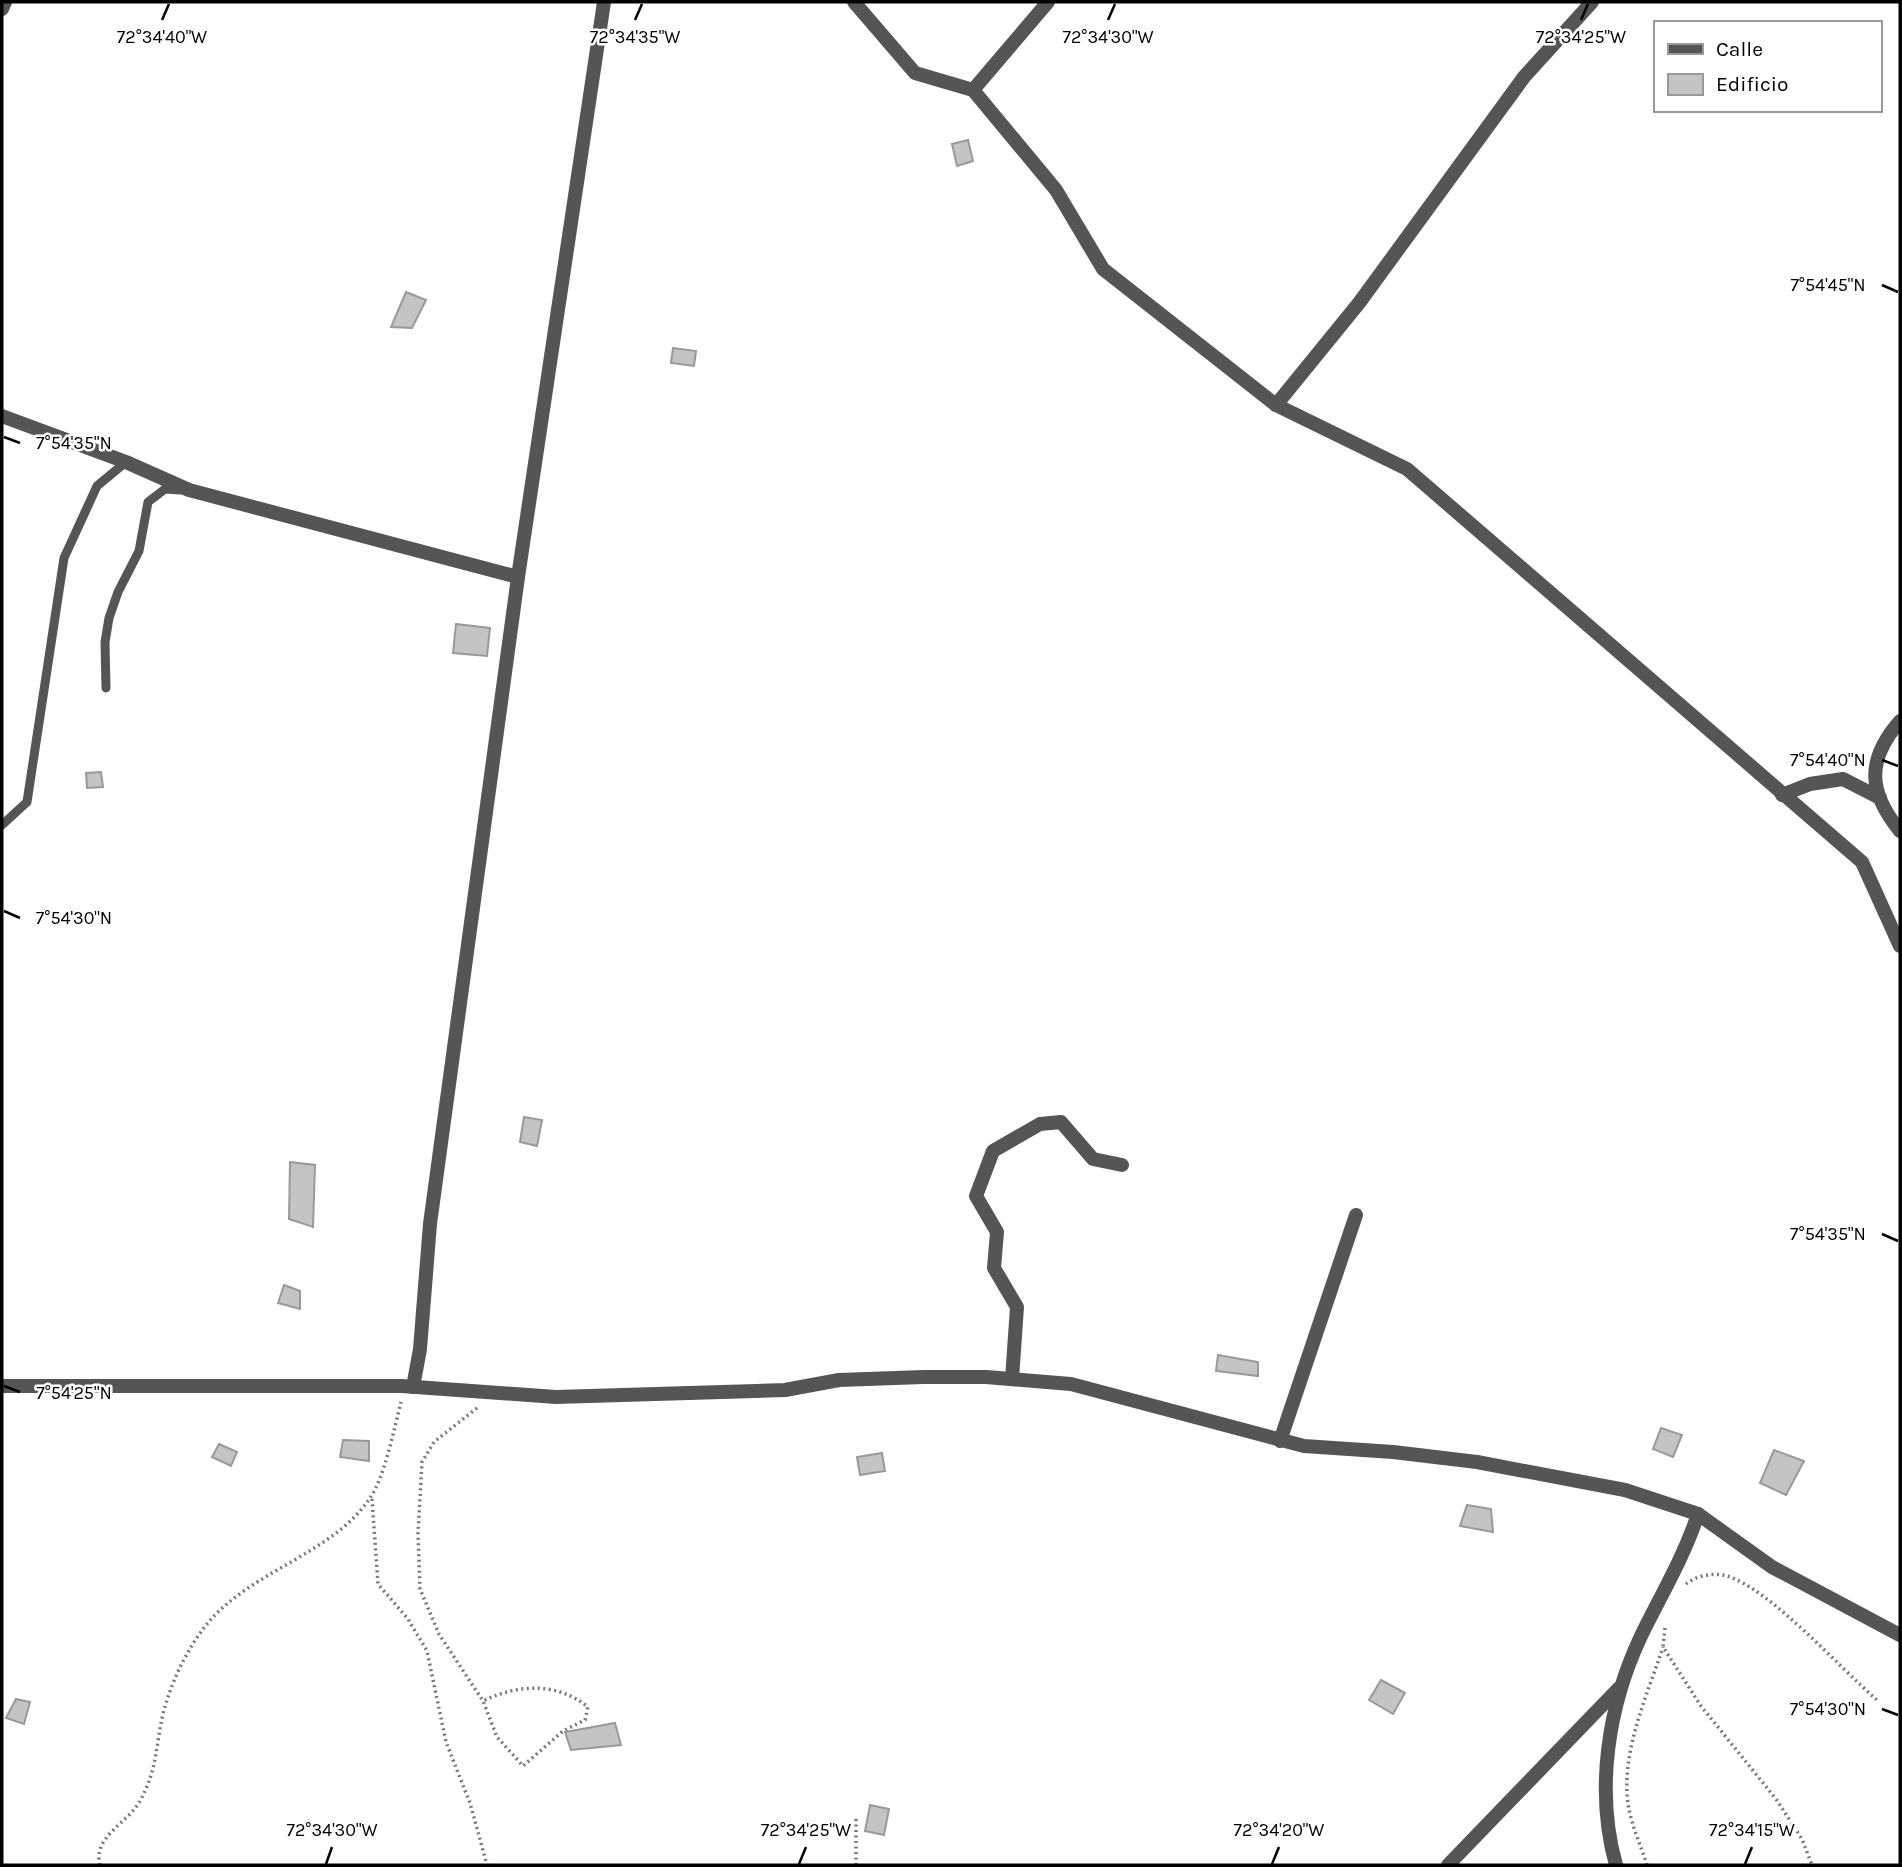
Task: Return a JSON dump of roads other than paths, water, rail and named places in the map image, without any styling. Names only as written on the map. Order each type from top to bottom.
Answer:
[{"type":"street","points":[[2,9],[5,2]]},
{"type":"street","points":[[407,1386],[420,1349],[430,1224],[518,577],[604,2]]},
{"type":"street","points":[[854,2],[915,73],[973,90],[1056,190],[1103,269],[1276,405],[1407,469],[1862,862],[1900,947]]},
{"type":"street","points":[[973,90],[1048,2]]},
{"type":"street","points":[[1276,405],[1359,303],[1524,77],[1592,2]]},
{"type":"street","points":[[2,416],[126,462],[189,490],[518,577]]},
{"type":"street","points":[[1900,721],[1875,762],[1882,809],[1900,831]]},
{"type":"street","points":[[1782,795],[1810,784],[1843,779],[1880,798]]},
{"type":"street","points":[[1012,1379],[1017,1307],[994,1268],[997,1231],[976,1196],[993,1151],[1040,1124],[1061,1122],[1093,1158],[1122,1165]]},
{"type":"street","points":[[1280,1441],[1356,1214]]},
{"type":"street","points":[[2,1386],[407,1386],[555,1397],[785,1390],[839,1380],[923,1377],[1012,1379],[1071,1384],[1304,1446],[1477,1462],[1625,1490],[1698,1514],[1772,1567],[1900,1635]]},
{"type":"street","points":[[1616,1865],[1607,1834],[1608,1740],[1622,1685],[1640,1638],[1685,1553],[1698,1514]]},
{"type":"street","points":[[1448,1865],[1622,1685]]},
{"type":"lane","points":[[2,825],[27,802],[64,558],[97,486],[126,462]]},
{"type":"lane","points":[[106,688],[109,618],[118,592],[139,551],[148,502],[165,489],[189,490]]}]
